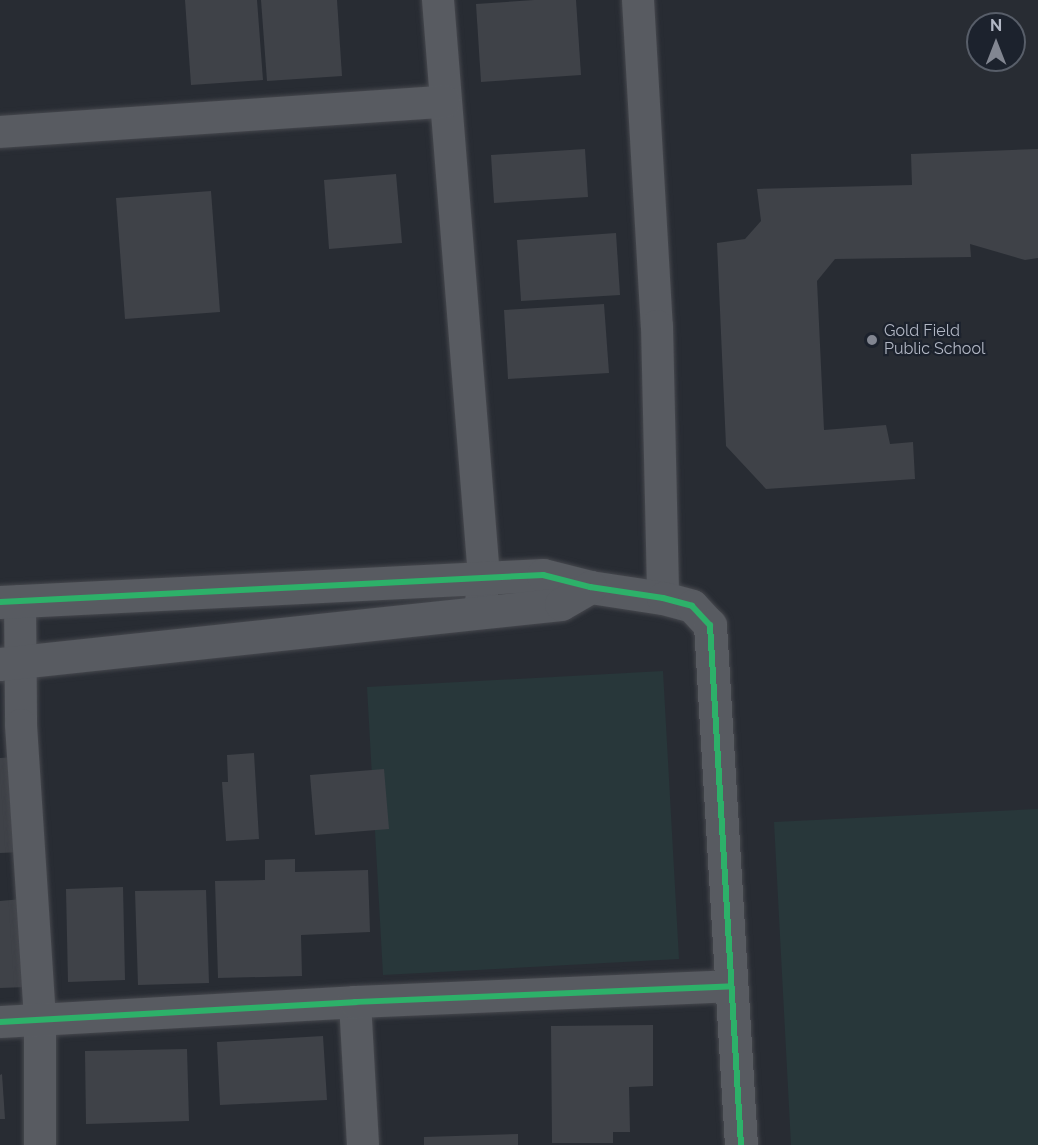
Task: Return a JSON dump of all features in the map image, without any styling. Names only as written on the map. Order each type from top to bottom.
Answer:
[{"type":"street","points":[[438,0],[484,577],[480,612]]},
{"type":"street","points":[[638,0],[657,326],[663,598]]},
{"type":"street","points":[[0,132],[445,102]]},
{"type":"street","points":[[40,1145],[40,1019],[21,725],[10,664],[10,602],[543,575],[590,587],[663,598],[692,606],[710,625],[741,1145]]},
{"type":"street","points":[[10,664],[561,604],[590,587]]},
{"type":"street","points":[[0,1022],[355,1002],[731,986]]},
{"type":"street","points":[[355,1002],[363,1145]]},
{"type":"shaded area","points":[[663,671],[679,959],[383,975],[367,687]]},
{"type":"shaded area","points":[[1038,809],[1038,1145],[791,1145],[774,822]]},
{"type":"building","points":[[185,0],[257,0],[263,80],[191,85]]},
{"type":"building","points":[[261,0],[337,0],[342,76],[267,81]]},
{"type":"building","points":[[576,0],[581,75],[481,82],[476,4]]},
{"type":"building","points":[[585,149],[588,197],[494,203],[491,155]]},
{"type":"building","points":[[1038,149],[1038,258],[1025,260],[970,244],[971,257],[835,259],[817,281],[824,430],[886,425],[890,444],[913,442],[915,479],[766,489],[726,446],[717,243],[745,239],[761,221],[757,189],[912,185],[911,154]]},
{"type":"building","points":[[396,174],[402,243],[329,249],[324,180]]},
{"type":"building","points":[[211,191],[220,312],[125,319],[116,198]]},
{"type":"building","points":[[616,233],[620,295],[521,301],[517,240]]},
{"type":"building","points":[[604,304],[609,373],[508,379],[504,310]]},
{"type":"building","points":[[254,753],[259,839],[226,841],[222,782],[228,782],[227,755]]},
{"type":"building","points":[[16,757],[22,852],[0,853],[0,758]]},
{"type":"building","points":[[384,769],[389,829],[315,835],[310,775]]},
{"type":"building","points":[[295,859],[295,872],[368,870],[370,932],[301,935],[302,976],[218,978],[215,881],[265,880],[265,860]]},
{"type":"building","points":[[123,887],[125,980],[68,982],[66,889]]},
{"type":"building","points":[[206,890],[209,983],[138,985],[135,891]]},
{"type":"building","points":[[22,899],[27,987],[0,988],[0,901]]},
{"type":"building","points":[[653,1025],[653,1086],[629,1087],[630,1132],[613,1132],[613,1143],[552,1143],[551,1026]]},
{"type":"building","points":[[323,1036],[327,1100],[220,1105],[217,1042]]},
{"type":"building","points":[[187,1049],[189,1121],[86,1124],[85,1051]]},
{"type":"building","points":[[2,1074],[5,1119],[0,1119],[0,1075]]},
{"type":"building","points":[[518,1134],[518,1145],[424,1145],[424,1137]]},
{"type":"cycle path","points":[[0,602],[543,575],[590,587],[663,598],[692,606],[710,625],[741,1145]]},
{"type":"cycle path","points":[[0,1022],[355,1002],[731,986]]},
{"type":"place","name":"Gold Field Public School","points":[[872,340]]}]
